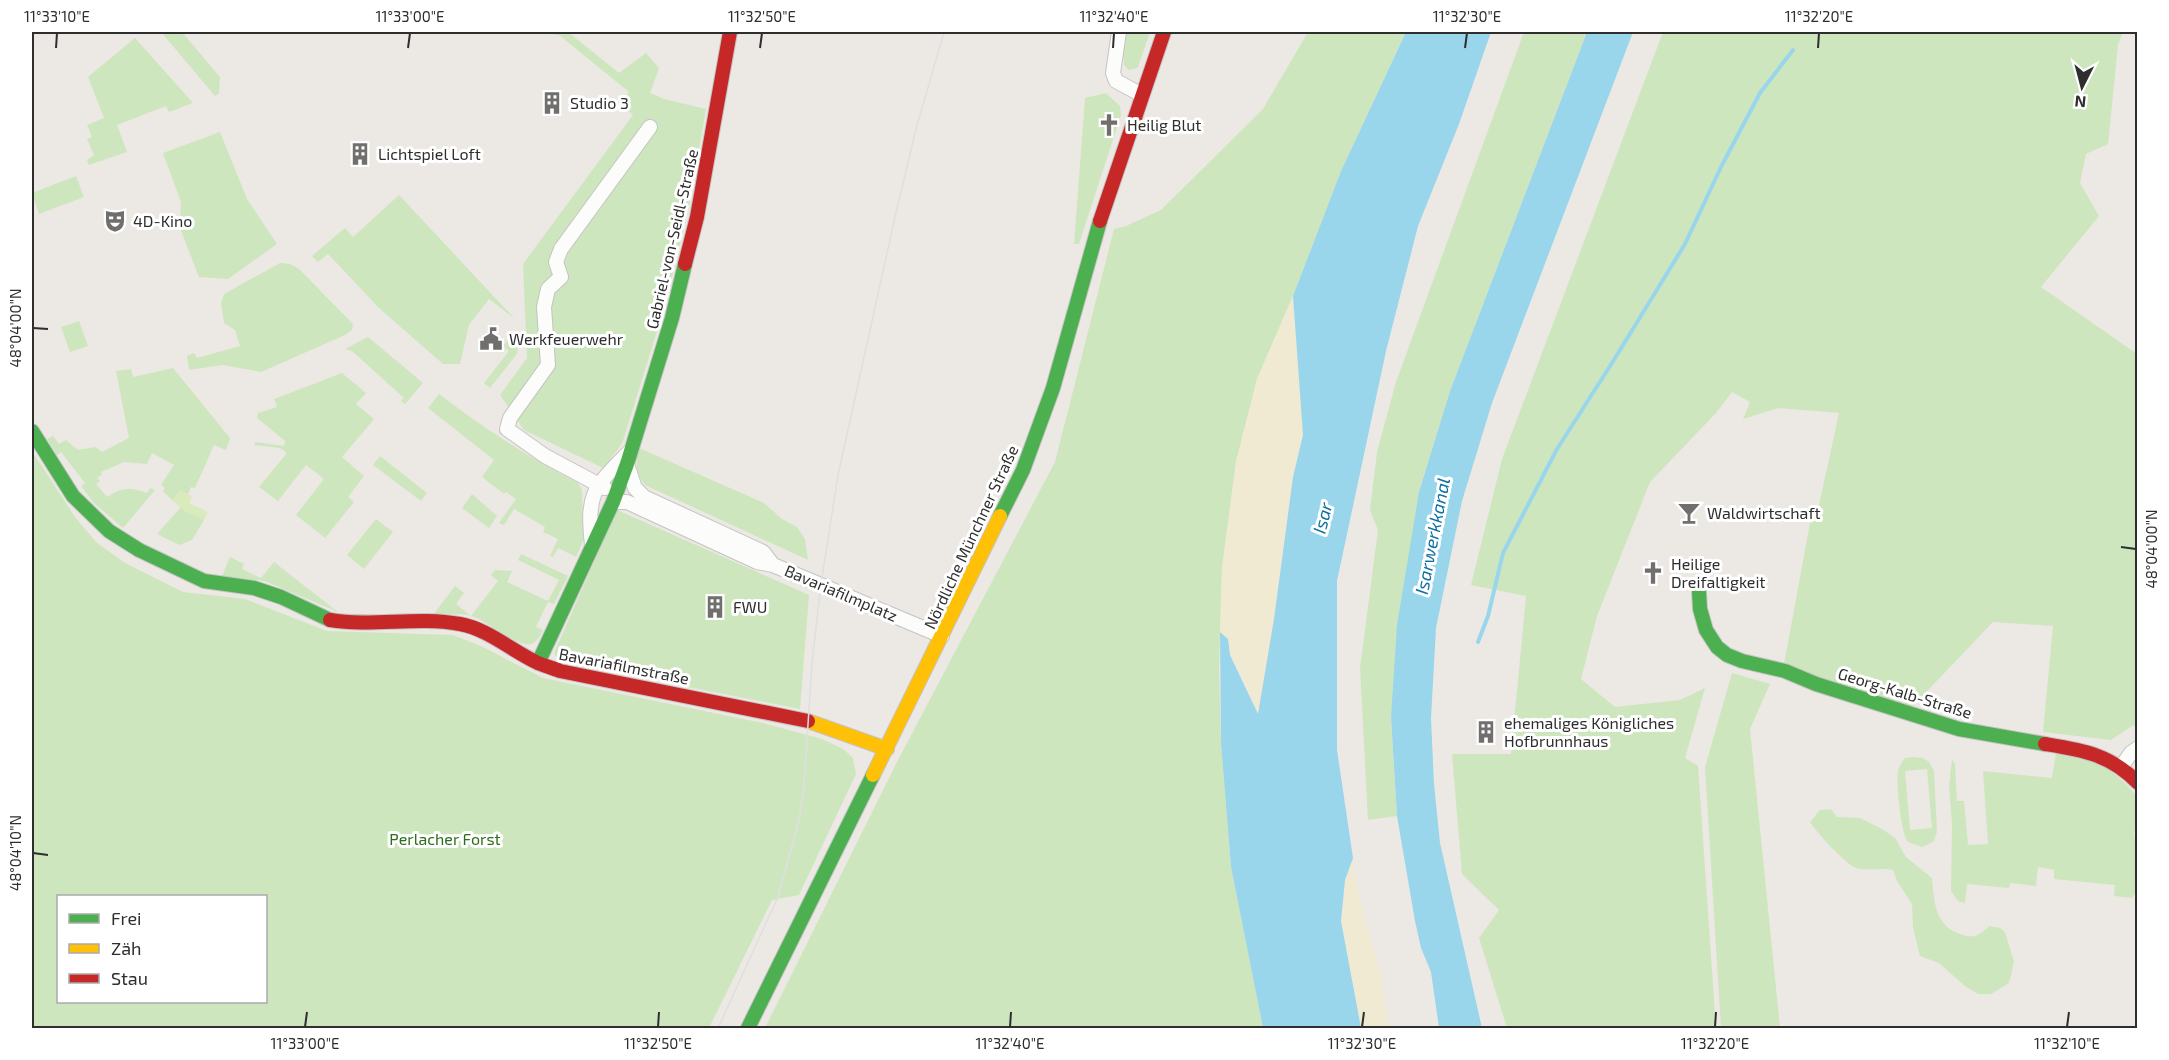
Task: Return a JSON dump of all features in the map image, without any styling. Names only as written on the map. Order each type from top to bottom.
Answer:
[{"type":"street","name":"Gabriel-von-Seidl-Straße","points":[[538,663],[613,502],[629,457],[683,278],[710,155],[730,32]]},
{"type":"street","points":[[1119,32],[1113,73],[1116,81],[1121,85],[1142,95]]},
{"type":"street","name":"Nördliche Münchner Straße","points":[[748,1029],[1023,470],[1053,388],[1103,211],[1164,32]]},
{"type":"street","points":[[621,481],[602,486],[545,456],[507,429],[510,418],[548,365],[544,307],[548,289],[561,278],[556,262],[561,249],[650,127]]},
{"type":"street","name":"Bavariafilmstraße","points":[[32,431],[73,496],[109,531],[139,550],[204,581],[254,588],[281,597],[331,621],[440,621],[462,624],[481,631],[538,663],[560,671],[798,718],[887,749]]},
{"type":"street","name":"Gabriel-von-Seidl-Straße","points":[[592,545],[592,497],[629,457]]},
{"type":"street","name":"Bavariafilmplatz","points":[[629,457],[635,488],[644,497],[763,552],[773,565]]},
{"type":"street","name":"Gabriel-von-Seidl-Straße","points":[[601,525],[602,486]]},
{"type":"street","name":"Bavariafilmplatz","points":[[613,502],[627,502],[757,562],[773,565],[945,629]]},
{"type":"street","name":"Georg-Kalb-Straße","points":[[1699,592],[1700,609],[1706,630],[1727,655],[1959,729],[2088,751],[2106,757],[2138,783]]},
{"type":"street","points":[[2121,767],[2131,753],[2138,748]]},
{"type":"green space","points":[[161,32],[182,32],[220,77],[219,93],[215,96]]},
{"type":"green space","points":[[548,32],[568,32],[619,73],[646,53],[659,68],[650,93],[664,99],[706,109],[689,207],[664,309],[622,444],[603,468],[524,430],[500,395],[527,358],[523,264],[633,115],[619,102],[629,92],[559,35]]},
{"type":"green space","points":[[1127,32],[1150,32],[1138,67],[1129,70],[1124,65],[1123,50]]},
{"type":"green space","points":[[1308,32],[1406,32],[1341,171],[1293,296],[1257,379],[1236,462],[1222,568],[1219,669],[1221,743],[1231,867],[1263,1028],[765,1028],[898,760],[1055,462],[1114,229],[1161,210],[1263,109]]},
{"type":"green space","points":[[1524,32],[1587,32],[1450,391],[1419,492],[1391,717],[1397,816],[1368,820],[1360,668],[1378,530],[1370,510],[1377,452],[1396,382]]},
{"type":"green space","points":[[1663,32],[2123,32],[2118,45],[2108,144],[2086,154],[2080,183],[2099,216],[2041,287],[2137,354],[2137,726],[2132,726],[2111,740],[2043,732],[2053,626],[1993,622],[1909,710],[1784,664],[1810,523],[1816,519],[1839,413],[1778,408],[1743,419],[1750,402],[1732,392],[1716,413],[1650,482],[1597,616],[1581,679],[1615,707],[1680,700],[1705,688],[1685,758],[1698,766],[1716,1028],[1507,1028],[1479,938],[1499,910],[1462,874],[1452,754],[1511,754],[1526,596],[1471,585],[1502,459]]},
{"type":"green space","points":[[135,38],[193,103],[169,112],[166,106],[117,125],[127,152],[89,165],[87,160],[94,155],[87,139],[92,137],[87,125],[104,118],[88,77]]},
{"type":"green space","points":[[1106,93],[1120,106],[1121,115],[1079,244],[1074,244],[1085,98]]},
{"type":"green space","points":[[220,132],[247,199],[277,244],[228,279],[199,277],[180,228],[181,202],[163,153]]},
{"type":"green space","points":[[76,176],[84,197],[39,214],[32,193]]},
{"type":"green space","points":[[399,195],[515,319],[489,299],[469,325],[460,364],[443,364],[379,308],[328,254],[318,262],[312,256],[345,228],[353,237]]},
{"type":"green space","points":[[280,263],[290,264],[299,269],[353,324],[352,330],[261,372],[223,365],[189,370],[187,356],[194,353],[197,358],[240,346],[235,330],[224,323],[221,304],[224,294]]},
{"type":"green space","points":[[79,321],[88,346],[70,352],[61,327]]},
{"type":"green space","points":[[512,335],[518,348],[517,354],[490,388],[484,383],[509,351],[503,346]]},
{"type":"green space","points":[[368,337],[423,383],[405,404],[401,401],[404,398],[352,351],[345,349]]},
{"type":"green space","points":[[173,368],[230,438],[226,450],[214,445],[195,488],[191,487],[188,494],[180,491],[172,500],[163,491],[165,488],[161,485],[174,465],[152,453],[147,464],[124,462],[101,472],[102,475],[97,478],[100,481],[96,484],[107,497],[126,489],[147,493],[150,488],[155,490],[123,528],[94,503],[81,486],[85,483],[61,452],[57,455],[47,439],[53,436],[59,444],[66,440],[78,450],[95,447],[102,452],[129,438],[116,371],[131,369],[133,377]]},
{"type":"green space","points":[[342,373],[366,393],[356,404],[374,419],[342,457],[364,476],[348,497],[354,502],[325,538],[296,515],[324,479],[306,465],[278,501],[259,487],[287,453],[280,448],[254,445],[255,442],[284,446],[285,441],[257,418],[258,413],[277,407],[274,399]]},
{"type":"green space","points":[[439,394],[507,442],[578,483],[582,490],[583,541],[576,557],[558,548],[553,557],[550,556],[558,539],[543,532],[545,527],[514,509],[504,525],[499,523],[516,499],[506,492],[504,494],[482,477],[494,460],[428,408]]},
{"type":"green space","points":[[639,448],[764,503],[782,519],[797,527],[805,539],[808,560],[645,485],[637,468]]},
{"type":"green space","name":"Perlacher Forst","points":[[32,451],[75,517],[96,542],[125,563],[183,592],[245,599],[327,631],[453,635],[483,647],[543,678],[763,723],[822,739],[843,749],[853,758],[856,774],[799,895],[772,900],[709,1028],[32,1028]]},
{"type":"green space","points":[[380,456],[427,493],[421,501],[373,465]]},
{"type":"green space","points":[[180,491],[192,496],[189,503],[208,512],[204,520],[185,511],[172,500]]},
{"type":"green space","points":[[472,494],[497,516],[489,528],[462,508]]},
{"type":"green space","points":[[181,507],[204,520],[192,540],[179,545],[157,534]]},
{"type":"green space","points":[[617,510],[809,595],[800,709],[566,663],[558,659],[554,653]]},
{"type":"green space","points":[[376,519],[393,532],[364,569],[347,555]]},
{"type":"green space","points":[[521,554],[568,576],[554,604],[548,602],[536,627],[543,630],[537,640],[531,644],[518,642],[471,616],[498,581],[491,575],[495,570],[512,571],[507,582],[548,601],[559,580],[518,560]]},
{"type":"green space","points":[[230,557],[244,564],[242,569],[261,578],[274,562],[338,612],[265,581],[222,576]]},
{"type":"green space","points":[[455,586],[464,593],[456,604],[471,616],[433,615]]},
{"type":"green space","points":[[1732,673],[1770,684],[1750,729],[1780,1028],[1721,1028],[1705,767]]},
{"type":"green space","points":[[2056,753],[2082,758],[2101,766],[2119,778],[2137,796],[2134,835],[2137,844],[2137,891],[2132,898],[2114,896],[2115,885],[2054,879],[2054,870],[2038,867],[2036,886],[2010,883],[2009,888],[1967,884],[1965,903],[1958,901],[1951,891],[1952,823],[1949,786],[1952,759],[1955,764],[1957,801],[1964,801],[1968,845],[1988,844],[1983,771],[2052,778]]},
{"type":"green space","points":[[1905,758],[1923,758],[1929,762],[1934,771],[1937,832],[1933,842],[1922,847],[1908,842],[1901,819],[1898,771]],"holes":[[[1927,769],[1932,828],[1910,830],[1905,771]]]},
{"type":"green space","points":[[1831,809],[1837,817],[1860,818],[1895,838],[1906,857],[1932,878],[1937,912],[1945,925],[1952,930],[1965,936],[1979,934],[1989,926],[2000,928],[2005,932],[2014,962],[2009,983],[1991,994],[1978,994],[1965,986],[1939,963],[1920,956],[1913,928],[1912,904],[1897,881],[1893,870],[1854,867],[1830,846],[1810,822],[1820,810]]},
{"type":"sand","points":[[1293,296],[1303,435],[1293,477],[1274,619],[1258,715],[1243,678],[1230,655],[1228,639],[1220,632],[1222,568],[1236,462],[1257,379]]},
{"type":"sand","points":[[1353,858],[1358,893],[1381,975],[1389,1028],[1361,1028],[1341,921],[1345,880]]},
{"type":"water","name":"Isar","points":[[1406,32],[1491,32],[1459,124],[1418,226],[1386,351],[1337,581],[1337,750],[1353,858],[1345,880],[1341,921],[1361,1028],[1263,1028],[1231,867],[1221,743],[1220,632],[1228,639],[1230,655],[1258,714],[1274,619],[1293,477],[1303,435],[1293,296],[1341,171]]},
{"type":"water","name":"Isarwerkkanal","points":[[1587,32],[1633,32],[1492,403],[1462,501],[1436,628],[1431,718],[1440,843],[1482,1028],[1439,1028],[1431,972],[1421,948],[1415,921],[1397,816],[1391,717],[1397,625],[1419,492],[1450,391]]},
{"type":"waterway","points":[[1478,642],[1488,616],[1503,553],[1557,449],[1685,244],[1721,167],[1760,93],[1793,50]]},
{"type":"tram line","points":[[718,1028],[778,897],[799,820],[804,786],[812,663],[821,584],[838,475],[916,129],[944,32]]},
{"type":"traffic: fast","points":[[1000,516],[1023,470],[1053,388],[1100,221]]},
{"type":"traffic: fast","points":[[538,663],[613,502],[672,318],[685,264]]},
{"type":"traffic: fast","points":[[32,431],[73,496],[109,531],[139,550],[204,581],[254,588],[281,597],[330,620]]},
{"type":"traffic: fast","points":[[1699,592],[1700,609],[1706,630],[1717,647],[1727,655],[1785,671],[1816,684],[1959,729],[2045,744]]},
{"type":"traffic: fast","points":[[748,1028],[873,775]]},
{"type":"traffic: slow","points":[[873,775],[1000,516]]},
{"type":"traffic: slow","points":[[808,721],[887,749]]},
{"type":"traffic: jam","points":[[685,264],[697,217],[730,32]]},
{"type":"traffic: jam","points":[[1100,221],[1164,32]]},
{"type":"traffic: jam","points":[[330,620],[346,622],[428,621],[460,624],[490,635],[528,658],[560,671],[808,721]]},
{"type":"traffic: jam","points":[[2045,744],[2083,751],[2106,759],[2138,783]]},
{"type":"place","name":"Studio 3","points":[[552,103]]},
{"type":"place","name":"Heilig Blut","points":[[1109,125]]},
{"type":"place","name":"Lichtspiel Loft","points":[[360,154]]},
{"type":"place","name":"4D-Kino","points":[[115,221]]},
{"type":"place","name":"Werkfeuerwehr","points":[[491,339]]},
{"type":"place","name":"Waldwirtschaft","points":[[1689,513]]},
{"type":"place","name":"Heilige Dreifaltigkeit","points":[[1653,573]]},
{"type":"place","name":"FWU","points":[[715,607]]},
{"type":"place","name":"ehemaliges Königliches Hofbrunnhaus","points":[[1486,732]]}]
